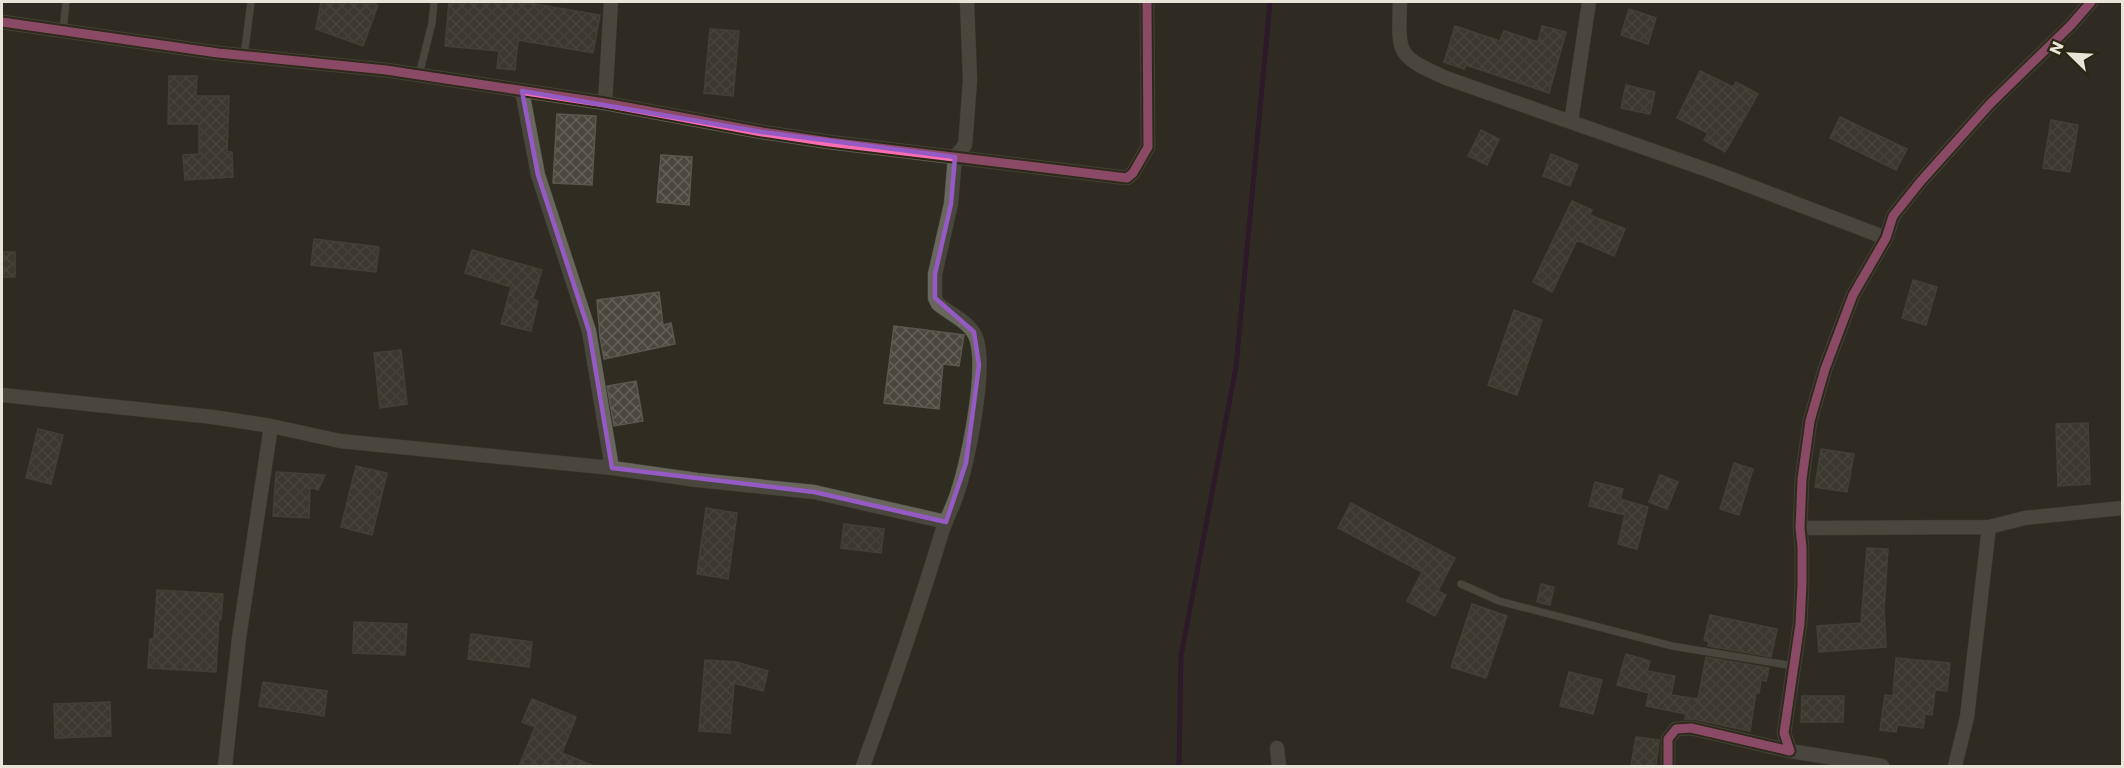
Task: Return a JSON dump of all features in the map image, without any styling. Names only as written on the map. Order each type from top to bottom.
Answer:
[{"type":"street","points":[[605,103],[611,2]]},
{"type":"street","points":[[863,766],[913,627],[945,522],[957,495],[966,463],[976,402],[978,342],[974,332],[938,304],[935,298],[935,273],[951,204],[954,157],[964,145],[968,121],[970,80],[967,2]]},
{"type":"street","points":[[2,22],[244,56],[419,75],[605,103],[762,132],[1127,178],[1133,173],[1148,147],[1147,2]]},
{"type":"street","points":[[1400,2],[1400,44],[1413,63],[1446,78],[1716,173],[1886,238]]},
{"type":"street","points":[[1571,122],[1589,2]]},
{"type":"street","points":[[1790,751],[1784,733],[1800,624],[1802,479],[1810,421],[1825,369],[1853,295],[1886,238],[1893,216],[1921,181],[1990,104],[2071,25],[2091,2]]},
{"type":"street","points":[[522,91],[538,175],[589,331],[612,468]]},
{"type":"street","points":[[2,395],[213,417],[271,426],[340,441],[612,468],[696,480],[814,492],[945,522]]},
{"type":"street","points":[[225,766],[239,638],[271,426]]},
{"type":"street","points":[[1800,528],[1989,527],[2025,518],[2122,508]]},
{"type":"street","points":[[1955,766],[1967,717],[1989,527]]},
{"type":"street","points":[[1668,766],[1668,739],[1676,729],[1691,728],[1790,751],[1882,766]]},
{"type":"street","points":[[1277,748],[1279,766]]},
{"type":"lane","points":[[63,31],[66,2]]},
{"type":"lane","points":[[244,56],[251,2]]},
{"type":"lane","points":[[419,75],[432,23],[434,2]]},
{"type":"lane","points":[[1461,584],[1499,601],[1672,646],[1794,666]]},
{"type":"highlighted area","points":[[522,91],[762,132],[955,157],[951,204],[935,274],[935,298],[974,332],[979,365],[966,463],[946,522],[814,492],[612,468],[589,331],[538,175]]},
{"type":"building","points":[[321,2],[367,2],[378,5],[363,46],[316,29]]},
{"type":"building","points":[[449,2],[524,2],[600,15],[593,53],[518,40],[515,70],[497,68],[499,51],[445,46]]},
{"type":"building","points":[[1629,9],[1656,18],[1648,44],[1621,35]]},
{"type":"building","points":[[1455,26],[1500,41],[1504,31],[1538,42],[1542,26],[1566,32],[1549,93],[1466,65],[1464,69],[1444,62]]},
{"type":"building","points":[[710,29],[739,31],[733,96],[704,93]]},
{"type":"building","points":[[1700,71],[1733,87],[1736,82],[1758,94],[1725,152],[1704,140],[1708,133],[1677,118]]},
{"type":"building","points":[[169,76],[197,76],[196,96],[229,96],[227,152],[232,152],[233,177],[185,180],[183,155],[199,154],[199,124],[168,124]]},
{"type":"building","points":[[1626,85],[1655,92],[1650,114],[1621,108]]},
{"type":"building","points":[[557,114],[596,116],[592,185],[553,183]]},
{"type":"building","points":[[1840,117],[1907,149],[1896,170],[1830,138]]},
{"type":"building","points":[[2051,120],[2078,125],[2070,172],[2043,168]]},
{"type":"building","points":[[1481,130],[1499,139],[1487,165],[1468,156]]},
{"type":"building","points":[[1551,154],[1578,165],[1570,186],[1543,176]]},
{"type":"building","points":[[661,155],[692,157],[689,205],[657,202]]},
{"type":"building","points":[[1572,201],[1592,210],[1590,215],[1625,229],[1614,256],[1577,240],[1552,292],[1533,282]]},
{"type":"building","points":[[314,239],[379,247],[376,272],[311,265]]},
{"type":"building","points":[[472,250],[542,270],[533,299],[538,301],[531,331],[501,324],[511,287],[465,273]]},
{"type":"building","points":[[2,252],[15,252],[15,277],[2,277]]},
{"type":"building","points":[[1913,280],[1937,287],[1926,325],[1902,318]]},
{"type":"building","points":[[659,292],[663,325],[671,323],[675,344],[604,359],[597,300]]},
{"type":"building","points":[[1514,310],[1542,320],[1517,395],[1488,385]]},
{"type":"building","points":[[894,326],[964,335],[959,366],[943,364],[939,409],[884,403]]},
{"type":"building","points":[[401,350],[407,404],[380,408],[374,353]]},
{"type":"building","points":[[636,381],[643,421],[614,426],[607,386]]},
{"type":"building","points":[[2088,423],[2090,484],[2058,486],[2056,424]]},
{"type":"building","points":[[38,429],[63,435],[51,484],[26,478]]},
{"type":"building","points":[[1821,449],[1854,454],[1847,492],[1815,487]]},
{"type":"building","points":[[1734,463],[1753,469],[1739,515],[1720,509]]},
{"type":"building","points":[[356,466],[387,473],[372,535],[341,527]]},
{"type":"building","points":[[276,472],[325,475],[318,490],[310,487],[309,518],[273,516]]},
{"type":"building","points":[[1660,475],[1678,482],[1667,509],[1649,502]]},
{"type":"building","points":[[1595,482],[1623,489],[1620,499],[1648,507],[1637,549],[1618,544],[1625,515],[1589,506]]},
{"type":"building","points":[[1351,503],[1455,558],[1438,591],[1446,595],[1435,616],[1407,601],[1422,572],[1338,528]]},
{"type":"building","points":[[706,508],[737,513],[728,579],[697,574]]},
{"type":"building","points":[[844,524],[884,529],[881,553],[841,548]]},
{"type":"building","points":[[1867,548],[1888,549],[1884,609],[1886,647],[1819,652],[1817,626],[1861,623]]},
{"type":"building","points":[[1541,584],[1554,587],[1550,605],[1537,602]]},
{"type":"building","points":[[157,590],[223,594],[221,619],[219,618],[216,672],[148,668],[150,639],[154,639]]},
{"type":"building","points":[[1472,604],[1507,616],[1486,678],[1451,667]]},
{"type":"building","points":[[1710,615],[1777,629],[1771,657],[1708,646],[1709,642],[1704,640]]},
{"type":"building","points":[[354,622],[407,624],[405,655],[353,653]]},
{"type":"building","points":[[471,634],[532,642],[529,667],[468,659]]},
{"type":"building","points":[[1626,654],[1650,661],[1647,671],[1675,676],[1671,695],[1698,699],[1706,657],[1769,668],[1766,681],[1761,680],[1759,693],[1756,692],[1750,731],[1685,719],[1686,714],[1646,706],[1649,693],[1617,685]]},
{"type":"building","points":[[1896,658],[1950,663],[1947,691],[1935,690],[1932,715],[1925,714],[1923,728],[1897,725],[1896,732],[1880,730],[1885,695],[1893,696]]},
{"type":"building","points":[[705,660],[736,662],[768,671],[763,691],[734,683],[730,733],[699,731]]},
{"type":"building","points":[[1569,672],[1602,680],[1593,714],[1560,706]]},
{"type":"building","points":[[263,682],[327,691],[324,716],[259,706]]},
{"type":"building","points":[[1802,696],[1844,696],[1843,722],[1801,722]]},
{"type":"building","points":[[532,699],[576,717],[562,753],[594,766],[519,766],[535,727],[522,722]]},
{"type":"building","points":[[110,702],[111,736],[55,738],[54,704]]},
{"type":"building","points":[[1636,737],[1659,740],[1656,766],[1631,766]]},
{"type":"waterway","points":[[1179,766],[1181,656],[1236,367],[1270,2]]},
{"type":"cycle path","points":[[2,22],[218,53],[386,70],[605,103],[829,142],[1127,178],[1133,173],[1148,147],[1147,2]]},
{"type":"cycle path","points":[[1668,766],[1668,739],[1676,729],[1691,728],[1790,751],[1784,733],[1800,624],[1802,479],[1810,421],[1825,369],[1853,295],[1886,238],[1893,216],[1921,181],[1990,104],[2071,25],[2091,2]]}]
